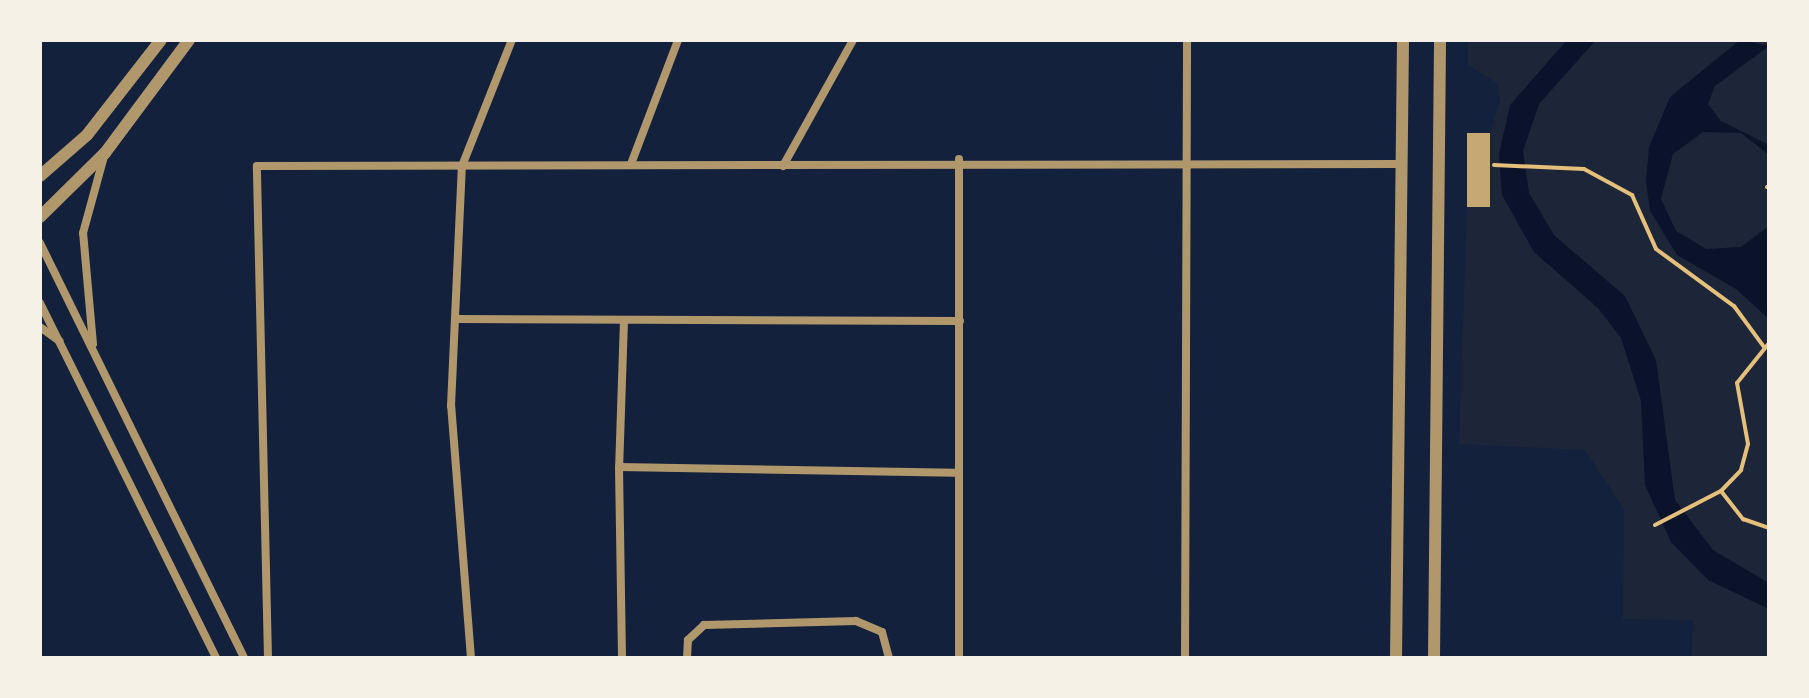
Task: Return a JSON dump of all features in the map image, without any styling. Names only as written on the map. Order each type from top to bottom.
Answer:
[{"type":"street","points":[[40,176],[87,135],[161,40]]},
{"type":"street","points":[[40,217],[105,153],[189,40]]},
{"type":"street","points":[[471,658],[451,406],[462,166],[512,40]]},
{"type":"street","points":[[631,164],[678,40]]},
{"type":"street","points":[[783,166],[853,40]]},
{"type":"street","points":[[1185,658],[1187,40]]},
{"type":"street","points":[[1396,658],[1403,40]]},
{"type":"street","points":[[1434,658],[1440,40]]},
{"type":"street","points":[[94,352],[83,233],[105,153]]},
{"type":"street","points":[[268,658],[257,166],[783,166],[959,159],[1186,165],[1401,164]]},
{"type":"street","points":[[959,159],[960,321],[955,473],[959,658]]},
{"type":"street","points":[[41,249],[243,658]]},
{"type":"street","points":[[40,303],[216,658]]},
{"type":"street","points":[[455,319],[960,321]]},
{"type":"street","points":[[622,658],[619,467],[624,320]]},
{"type":"street","points":[[40,327],[62,344]]},
{"type":"street","points":[[619,467],[955,473]]},
{"type":"street","points":[[687,658],[688,640],[704,625],[856,621],[882,632],[889,658]]},
{"type":"path","points":[[1494,165],[1584,169],[1632,195],[1656,249],[1734,306],[1767,344],[1737,383],[1748,444],[1741,470],[1721,491],[1691,510],[1655,525]]},
{"type":"path","points":[[1721,491],[1743,519],[1769,528]]},
{"type":"shaded area","points":[[1468,40],[1769,40],[1769,658],[1692,658],[1693,620],[1623,619],[1624,509],[1585,450],[1459,444],[1467,207],[1490,207],[1490,133],[1500,101],[1497,83],[1468,65]]},
{"type":"shaded area","points":[[1567,40],[1596,40],[1539,104],[1523,151],[1529,193],[1554,235],[1625,296],[1656,360],[1675,500],[1713,550],[1769,583],[1769,609],[1708,580],[1671,542],[1645,485],[1641,401],[1621,338],[1598,308],[1534,252],[1502,195],[1499,154],[1510,105]]},
{"type":"shaded area","points":[[1740,40],[1769,46],[1715,86],[1708,104],[1721,121],[1769,145],[1769,155],[1741,133],[1703,132],[1673,154],[1661,199],[1676,231],[1706,249],[1741,247],[1769,226],[1769,319],[1736,289],[1677,255],[1650,211],[1646,181],[1649,147],[1670,97]]},
{"type":"building","points":[[1467,133],[1490,133],[1490,207],[1467,207]]}]
